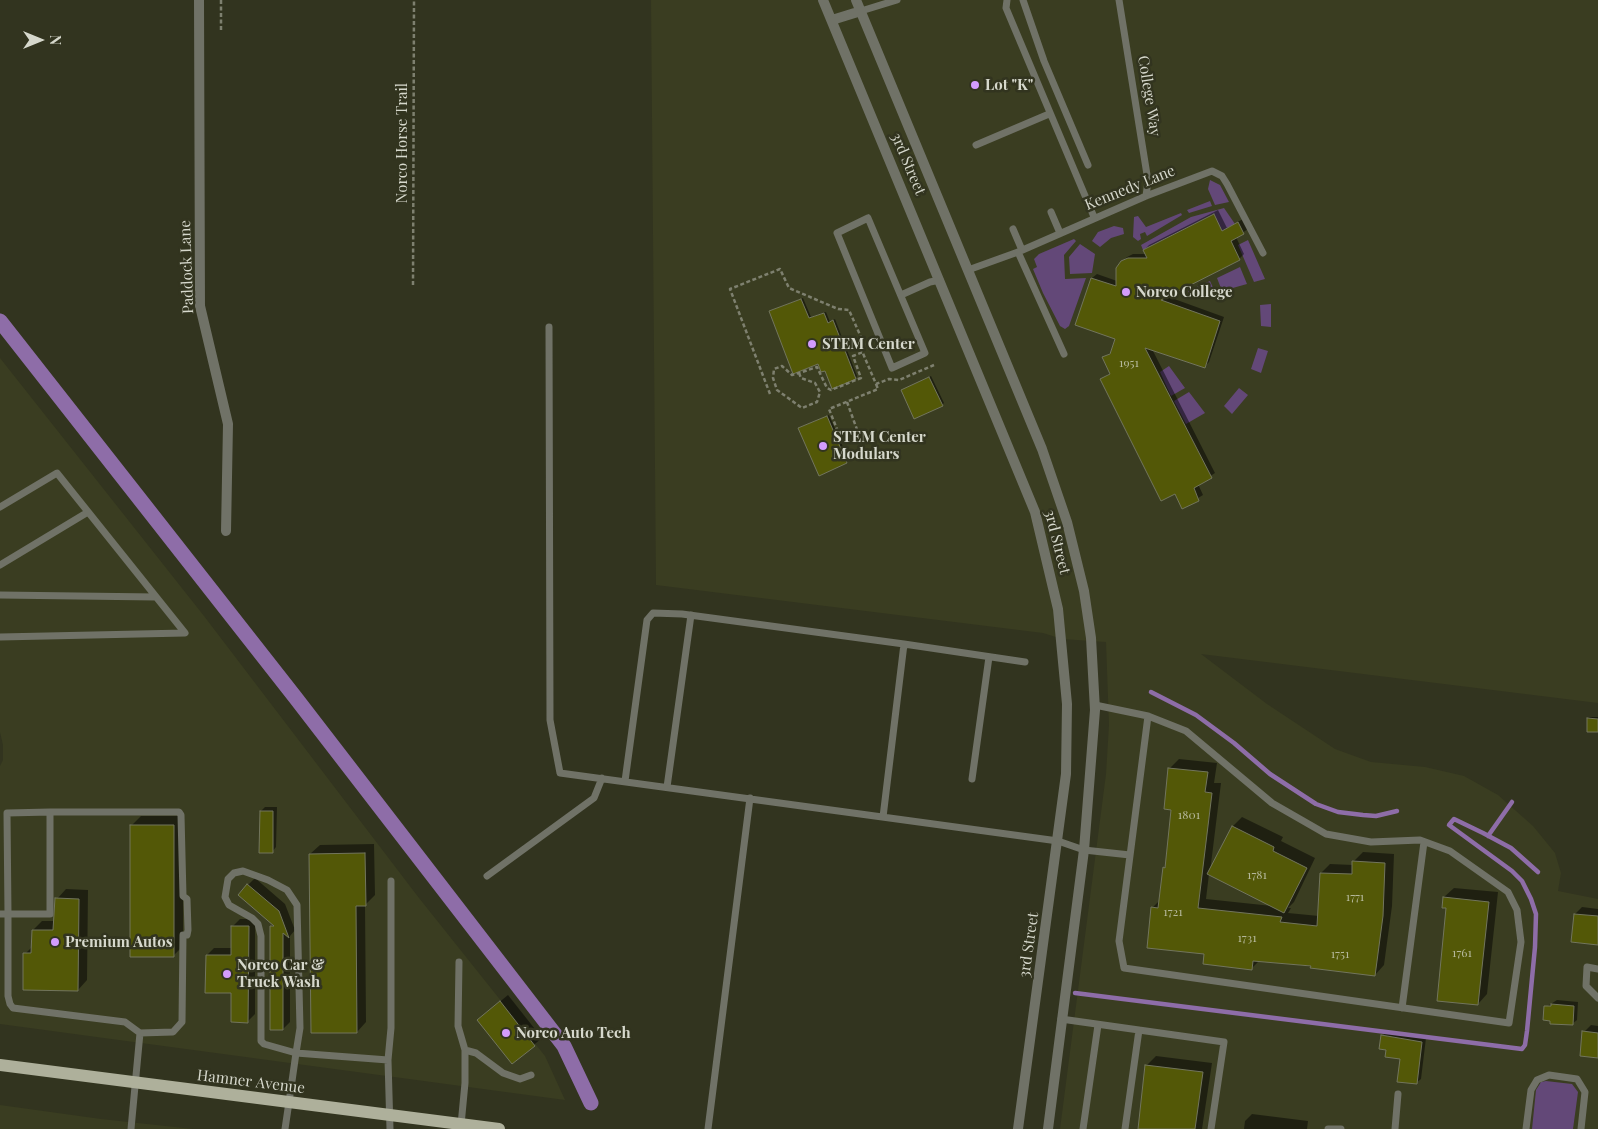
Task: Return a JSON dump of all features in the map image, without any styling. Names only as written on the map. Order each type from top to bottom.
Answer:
[{"type":"main road","name":"Hamner Avenue","points":[[0,1065],[289,1102],[390,1123],[461,1125],[499,1129]]},
{"type":"street","name":"Paddock Lane","points":[[200,0],[200,306],[228,424],[226,531]]},
{"type":"street","name":"3rd Street","points":[[823,0],[1035,512],[1058,609],[1067,704],[1066,774],[1018,1129]]},
{"type":"street","name":"3rd Street","points":[[856,0],[1042,449],[1067,522],[1084,591],[1091,638],[1095,705],[1084,850],[1048,1129]]},
{"type":"street","points":[[832,20],[861,12]]},
{"type":"lane","points":[[861,12],[897,0]]},
{"type":"lane","points":[[1007,0],[1006,8],[1049,114],[1094,217]]},
{"type":"lane","points":[[1023,0],[1044,61],[1088,165]]},
{"type":"lane","name":"College Way","points":[[1119,0],[1148,181],[1146,196]]},
{"type":"lane","points":[[976,145],[1049,114]]},
{"type":"lane","name":"Kennedy Lane","points":[[968,270],[1020,251],[1094,217],[1212,171],[1222,176],[1262,254]]},
{"type":"lane","points":[[1051,212],[1060,233]]},
{"type":"lane","points":[[868,218],[901,296],[925,353],[892,368],[837,233],[868,218]]},
{"type":"lane","points":[[1013,229],[1020,251],[1064,354]]},
{"type":"lane","points":[[901,296],[930,282],[940,280]]},
{"type":"lane","points":[[549,327],[550,720],[560,773],[1058,841],[1084,850],[1130,855]]},
{"type":"lane","points":[[0,507],[57,473],[185,633],[0,638]]},
{"type":"lane","points":[[0,565],[88,512]]},
{"type":"lane","points":[[0,595],[156,597]]},
{"type":"lane","points":[[625,781],[647,620],[653,613],[691,616],[904,644],[1025,662]]},
{"type":"lane","points":[[667,787],[691,616]]},
{"type":"lane","points":[[883,816],[904,644]]},
{"type":"lane","points":[[972,779],[990,657]]},
{"type":"lane","points":[[1095,705],[1148,716],[1186,731],[1272,802],[1326,834],[1371,842],[1424,842],[1450,851],[1508,892],[1517,910],[1521,942],[1509,1023],[1124,968],[1119,941],[1148,716]]},
{"type":"lane","points":[[486,876],[594,798],[602,778]]},
{"type":"lane","points":[[708,1129],[750,798]]},
{"type":"lane","points":[[4,914],[50,914],[50,812]]},
{"type":"lane","points":[[50,812],[180,812],[182,896],[187,899],[188,930],[186,935],[183,936],[182,1022],[173,1032],[140,1033],[125,1022],[13,1008],[8,996],[4,914],[7,813],[50,812]]},
{"type":"lane","points":[[1402,1008],[1424,842]]},
{"type":"lane","points":[[285,1129],[296,1053],[300,1028],[297,905],[287,890],[268,880],[243,871],[234,873],[228,879],[225,898],[229,905],[252,918],[258,924],[261,936],[261,1041],[264,1044],[296,1053],[388,1060]]},
{"type":"lane","points":[[390,1123],[388,1060],[391,1028],[391,881]]},
{"type":"lane","points":[[459,962],[458,1026],[465,1050],[465,1083],[461,1125]]},
{"type":"lane","points":[[1598,969],[1587,967],[1586,986],[1598,998]]},
{"type":"lane","points":[[1061,1019],[1224,1042],[1211,1129]]},
{"type":"lane","points":[[1083,1129],[1098,1024]]},
{"type":"lane","points":[[1124,1129],[1138,1030]]},
{"type":"lane","points":[[131,1129],[140,1033]]},
{"type":"lane","points":[[465,1050],[476,1053],[503,1072],[520,1079],[531,1075]]},
{"type":"lane","points":[[1526,1129],[1531,1090],[1537,1080],[1549,1075],[1577,1079],[1585,1092],[1581,1129]]},
{"type":"lane","points":[[1395,1129],[1398,1094]]},
{"type":"lane","points":[[1328,1129],[1329,1127],[1341,1129]]},
{"type":"path","points":[[220,0],[220,32]]},
{"type":"path","name":"Norco Horse Trail","points":[[413,285],[414,0]]},
{"type":"path","points":[[770,394],[730,289],[780,269],[789,288],[838,309],[849,310],[864,344],[863,352],[878,389],[829,409],[842,442],[859,435],[847,402]]},
{"type":"path","points":[[799,373],[801,378],[815,383],[820,392],[817,402],[802,408],[777,390],[773,378],[777,366],[787,368],[792,375],[817,367],[827,388],[831,390],[861,378],[853,356],[863,352]]},
{"type":"path","points":[[876,384],[889,379],[899,380],[934,365]]},
{"type":"shaded area","name":"Norco College","points":[[651,0],[1598,0],[1598,703],[1201,654],[1267,704],[1335,749],[1371,762],[1425,767],[1464,776],[1498,795],[1533,826],[1555,853],[1561,873],[1558,891],[1598,899],[1598,1129],[1060,1129],[1106,774],[1109,725],[1106,642],[1062,639],[1043,633],[656,585]]},
{"type":"shaded area","points":[[1210,180],[1220,185],[1229,202],[1215,205],[1208,189]]},
{"type":"shaded area","points":[[1210,201],[1212,206],[1189,213],[1187,210]]},
{"type":"shaded area","points":[[1224,208],[1235,224],[1222,231],[1213,214],[1143,250],[1141,245],[1191,217]]},
{"type":"shaded area","points":[[1181,213],[1182,215],[1147,236],[1145,232],[1140,234],[1141,239],[1138,241],[1133,237],[1134,217],[1138,216],[1146,227]]},
{"type":"shaded area","points":[[1114,226],[1123,228],[1124,234],[1111,238],[1100,247],[1092,241],[1098,232]]},
{"type":"shaded area","points":[[1074,239],[1076,241],[1064,255],[1065,279],[1086,278],[1069,326],[1065,329],[1060,326],[1043,293],[1033,269],[1037,267],[1034,259],[1039,254]]},
{"type":"shaded area","points":[[1248,240],[1265,279],[1254,282],[1238,245]]},
{"type":"shaded area","points":[[1080,244],[1095,254],[1092,273],[1070,274],[1069,257]]},
{"type":"shaded area","points":[[1240,267],[1247,284],[1222,291],[1217,278]]},
{"type":"shaded area","points":[[1210,281],[1215,292],[1191,299],[1188,291]]},
{"type":"shaded area","points":[[1271,304],[1271,327],[1261,326],[1260,305]]},
{"type":"shaded area","points":[[1258,348],[1268,351],[1261,373],[1251,369]]},
{"type":"shaded area","points":[[0,358],[204,616],[419,898],[545,1056],[565,1100],[0,1024],[0,766],[3,760],[3,745],[0,732]]},
{"type":"shaded area","points":[[1169,366],[1185,388],[1171,396],[1160,372]]},
{"type":"shaded area","points":[[1239,388],[1248,395],[1232,414],[1224,406]]},
{"type":"shaded area","points":[[1189,392],[1205,413],[1186,424],[1174,401]]},
{"type":"shaded area","points":[[1541,1082],[1572,1084],[1578,1092],[1573,1129],[1532,1129],[1536,1090]]},
{"type":"shaded area","points":[[0,1105],[101,1119],[193,1129],[0,1129]]},
{"type":"building","points":[[1214,214],[1222,231],[1238,222],[1244,234],[1231,241],[1240,260],[1161,300],[1220,321],[1205,368],[1145,348],[1212,478],[1194,488],[1199,501],[1182,509],[1175,494],[1161,501],[1100,379],[1110,374],[1102,357],[1110,354],[1115,339],[1075,325],[1091,278],[1116,286],[1116,268],[1121,261],[1128,258],[1147,258],[1143,250]]},
{"type":"building","name":"STEM Center","points":[[801,299],[809,318],[824,313],[828,323],[833,320],[856,379],[832,389],[825,371],[821,372],[818,364],[793,374],[769,311]]},
{"type":"building","name":"STEM Center Modulars","points":[[929,377],[943,406],[914,419],[901,390]]},
{"type":"building","name":"STEM Center Modulars","points":[[827,416],[847,463],[819,476],[798,428]]},
{"type":"building","points":[[1587,718],[1598,719],[1598,732],[1587,732]]},
{"type":"building","points":[[1168,768],[1208,772],[1205,792],[1212,793],[1198,908],[1282,917],[1280,922],[1317,926],[1320,873],[1352,874],[1352,861],[1385,863],[1383,916],[1375,976],[1310,968],[1311,966],[1253,961],[1252,970],[1203,964],[1204,954],[1147,948],[1151,907],[1158,908],[1163,867],[1165,868],[1171,810],[1164,809]]},
{"type":"building","points":[[260,811],[273,811],[273,853],[259,853]]},
{"type":"building","points":[[130,825],[174,825],[174,957],[130,957]]},
{"type":"building","points":[[1232,826],[1274,847],[1273,851],[1307,868],[1284,913],[1207,874]]},
{"type":"building","points":[[365,853],[366,906],[356,906],[357,1033],[311,1033],[309,854]]},
{"type":"building","name":"Norco Car & Truck Wash","points":[[247,884],[279,911],[289,938],[283,933],[283,1030],[270,1030],[270,926],[274,926],[238,895]]},
{"type":"building","points":[[1443,897],[1489,902],[1478,1005],[1437,1001],[1446,908],[1442,908]]},
{"type":"building","name":"Premium Autos","points":[[55,898],[79,899],[78,991],[23,990],[23,953],[31,953],[32,930],[53,930]]},
{"type":"building","points":[[1574,914],[1598,916],[1598,945],[1571,942]]},
{"type":"building","name":"Norco Car & Truck Wash","points":[[231,926],[249,926],[248,1023],[231,1022],[231,993],[205,993],[206,955],[231,955]]},
{"type":"building","name":"Norco Auto Tech","points":[[500,1001],[535,1046],[512,1064],[477,1020]]},
{"type":"building","points":[[1551,1004],[1574,1006],[1573,1025],[1550,1024],[1550,1021],[1543,1020],[1544,1006],[1551,1006]]},
{"type":"building","points":[[1582,1031],[1598,1033],[1598,1058],[1580,1056]]},
{"type":"building","points":[[1381,1035],[1422,1042],[1417,1084],[1397,1082],[1400,1059],[1385,1057],[1386,1050],[1379,1049]]},
{"type":"building","points":[[1145,1065],[1203,1072],[1195,1129],[1138,1129]]},
{"type":"waterway","points":[[0,321],[295,697],[564,1046],[591,1103]]},
{"type":"waterway","points":[[1151,692],[1196,715],[1234,743],[1270,774],[1316,804],[1338,812],[1363,815],[1376,816],[1397,811]]},
{"type":"waterway","points":[[1488,836],[1512,802]]},
{"type":"waterway","points":[[1075,993],[1522,1049],[1525,1045],[1527,1031],[1535,947],[1536,914],[1522,881],[1512,871],[1449,825],[1454,819],[1483,833],[1511,848],[1538,872]]},
{"type":"place","name":"Lot \"K\"","points":[[975,85]]},
{"type":"place","name":"Norco College","points":[[1126,292]]},
{"type":"place","name":"STEM Center","points":[[812,344]]},
{"type":"place","name":"STEM Center Modulars","points":[[823,446]]},
{"type":"place","name":"Premium Autos","points":[[55,942]]},
{"type":"place","name":"Norco Car & Truck Wash","points":[[227,974]]},
{"type":"place","name":"Norco Auto Tech","points":[[506,1033]]}]
